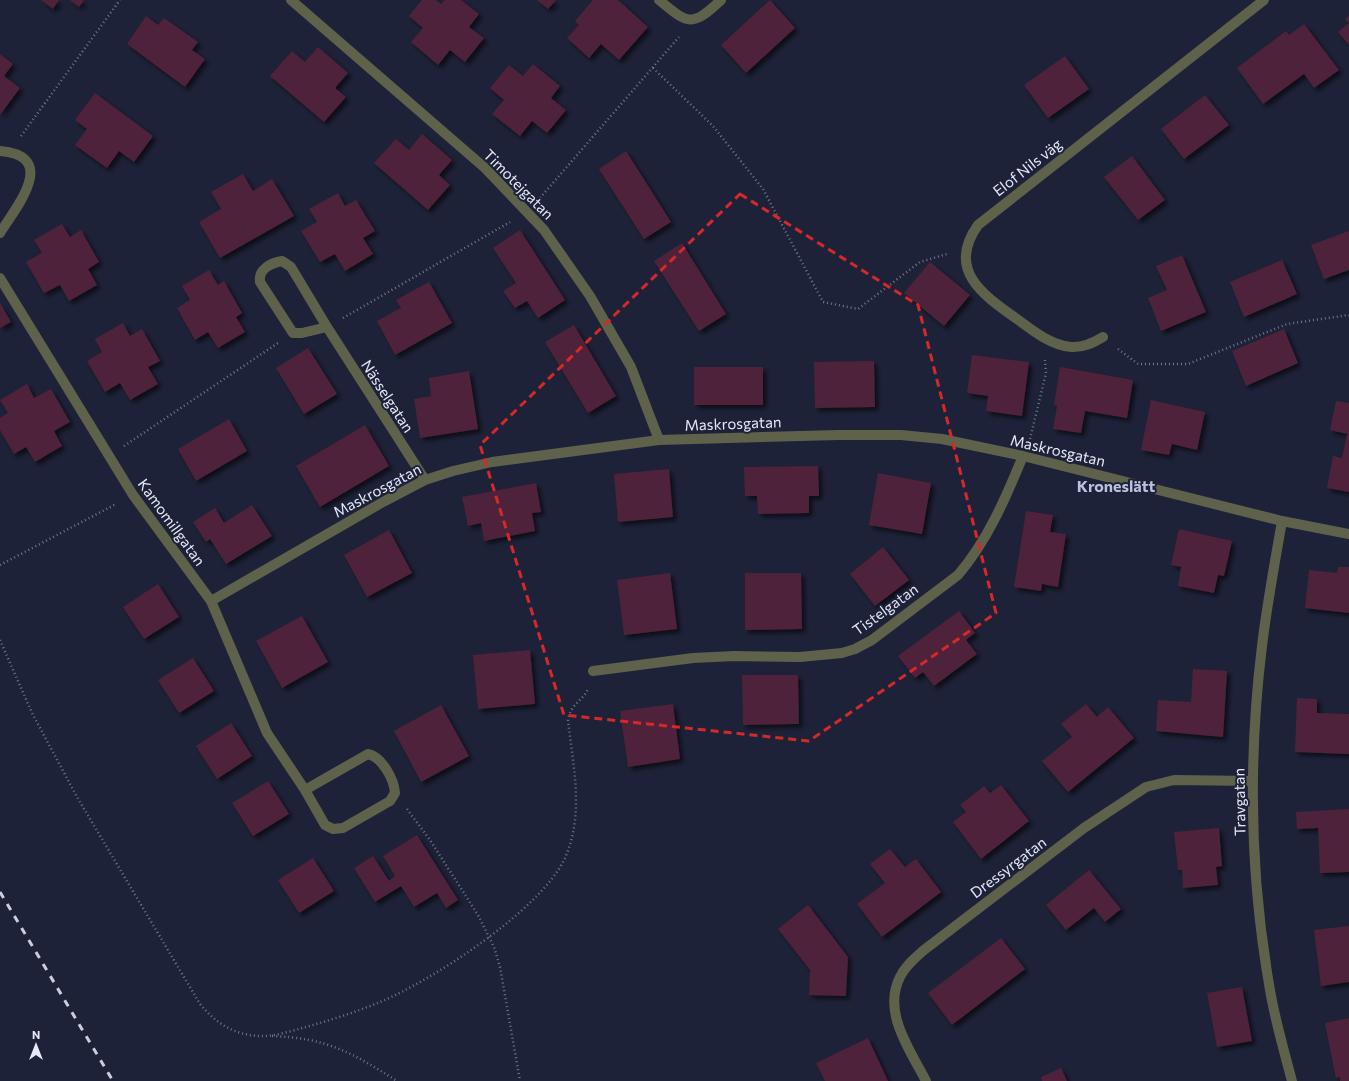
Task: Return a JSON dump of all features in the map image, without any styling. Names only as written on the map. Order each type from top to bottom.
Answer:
[{"type":"street","name":"Timotejgatan","points":[[291,0],[484,168],[544,230],[590,296],[631,367],[643,394],[659,440]]},
{"type":"street","points":[[659,0],[676,15],[685,19],[693,20],[702,17],[721,0]]},
{"type":"street","name":"Elof Nils väg","points":[[1103,338],[1085,346],[1071,347],[1056,343],[1041,336],[981,293],[970,277],[966,263],[966,248],[970,237],[978,225],[1264,0]]},
{"type":"street","points":[[0,233],[26,191],[30,173],[28,160],[18,154],[4,151]]},
{"type":"street","name":"Nässelgatan","points":[[293,333],[260,278],[264,269],[282,261],[291,267],[327,327],[425,480]]},
{"type":"street","name":"Kamomillgatan","points":[[0,278],[133,495],[212,601],[267,733],[305,790],[325,825],[328,828],[338,830],[390,801],[395,793]]},
{"type":"street","points":[[293,333],[302,333],[327,327]]},
{"type":"street","name":"Maskrosgatan","points":[[212,601],[383,502],[425,480],[453,470],[492,462],[659,440],[838,435],[901,435],[942,439],[1023,456],[1282,520],[1349,534]]},
{"type":"street","name":"Tistelgatan","points":[[593,672],[693,658],[735,656],[819,656],[842,653],[855,649],[872,640],[958,575],[968,563],[1001,508],[1023,456]]},
{"type":"street","name":"Travgatan","points":[[1282,520],[1262,646],[1253,781],[1255,841],[1264,950],[1270,992],[1292,1081]]},
{"type":"street","points":[[305,790],[368,754],[372,755],[380,762],[393,783],[395,793]]},
{"type":"street","name":"Dressyrgatan","points":[[926,1081],[896,1020],[894,1000],[895,989],[900,976],[908,965],[924,950],[1084,828],[1146,787],[1174,780],[1253,781]]},
{"type":"path","points":[[4,151],[18,140],[120,0]]},
{"type":"path","points":[[653,68],[713,126],[763,189],[824,302],[858,309],[920,262],[966,248]]},
{"type":"path","points":[[1103,338],[1138,364],[1188,364],[1286,324],[1349,315]]},
{"type":"path","points":[[108,456],[293,333]]},
{"type":"path","points":[[1023,456],[1032,435],[1046,373],[1045,350],[1041,336]]},
{"type":"path","points":[[0,565],[133,495]]},
{"type":"path","points":[[0,640],[32,712],[60,767],[200,1004],[212,1018],[222,1026],[237,1032],[319,1041],[335,1046],[354,1055],[397,1081]]},
{"type":"path","points":[[268,1035],[335,1019],[380,1002],[445,967],[489,936],[525,908],[542,892],[563,861],[570,844],[576,813],[568,720],[569,712],[574,704],[587,691],[593,672]]},
{"type":"path","points":[[395,793],[430,840],[478,915],[489,936],[500,967],[520,1081]]},
{"type":"highlighted area","points":[[740,194],[918,305],[996,613],[809,741],[564,715],[480,445]]},
{"type":"building","points":[[41,0],[59,0],[53,9]]},
{"type":"building","points":[[70,0],[84,0],[79,7]]},
{"type":"building","points":[[422,0],[436,0],[441,4],[445,0],[461,0],[479,14],[469,27],[484,38],[465,62],[450,50],[438,65],[411,42],[423,28],[409,16]]},
{"type":"building","points":[[537,0],[556,0],[548,9]]},
{"type":"building","points":[[593,0],[618,0],[648,27],[619,60],[601,44],[589,58],[567,38],[579,25],[575,21]]},
{"type":"building","points":[[770,0],[795,28],[746,73],[721,45]]},
{"type":"building","points":[[146,16],[158,25],[164,18],[198,42],[192,50],[205,59],[185,87],[127,44]]},
{"type":"building","points":[[1349,16],[1349,23],[1345,19]]},
{"type":"building","points":[[1349,23],[1349,45],[1338,32]]},
{"type":"building","points":[[1304,24],[1339,70],[1314,88],[1304,74],[1263,104],[1237,68],[1286,31],[1289,35]]},
{"type":"building","points":[[318,47],[348,73],[335,88],[346,97],[324,122],[270,76],[292,51],[305,62]]},
{"type":"building","points":[[0,54],[13,64],[4,76],[20,88],[0,115]]},
{"type":"building","points":[[1065,56],[1089,89],[1048,118],[1024,85]]},
{"type":"building","points":[[533,64],[560,86],[551,98],[566,110],[547,133],[532,121],[520,136],[492,114],[504,100],[490,88],[509,65],[523,76]]},
{"type":"building","points":[[95,93],[153,136],[134,162],[119,151],[107,168],[75,145],[87,129],[75,120]]},
{"type":"building","points":[[1205,95],[1229,125],[1184,159],[1161,129]]},
{"type":"building","points":[[422,134],[452,160],[439,175],[450,185],[428,210],[374,163],[396,139],[409,150]]},
{"type":"building","points":[[626,151],[671,222],[644,239],[599,169]]},
{"type":"building","points":[[1132,156],[1165,200],[1138,220],[1104,177]]},
{"type":"building","points":[[243,174],[253,191],[272,179],[294,216],[220,258],[199,222],[221,209],[211,192]]},
{"type":"building","points":[[338,193],[345,206],[356,200],[375,231],[363,238],[373,254],[345,271],[335,254],[320,262],[301,231],[317,222],[309,209]]},
{"type":"building","points":[[62,224],[70,237],[81,230],[99,262],[88,269],[97,285],[69,301],[60,285],[44,293],[26,262],[42,253],[34,240]]},
{"type":"building","points":[[520,230],[565,300],[538,318],[527,301],[515,308],[503,291],[516,283],[493,248]]},
{"type":"building","points":[[1349,231],[1349,270],[1324,279],[1311,245]]},
{"type":"building","points":[[682,243],[726,314],[699,331],[654,261]]},
{"type":"building","points":[[1182,255],[1206,312],[1161,331],[1148,298],[1167,290],[1156,266]]},
{"type":"building","points":[[1282,260],[1297,294],[1244,317],[1230,282]]},
{"type":"building","points":[[930,262],[970,295],[944,326],[904,293]]},
{"type":"building","points":[[209,270],[218,285],[224,281],[242,313],[236,317],[245,332],[218,348],[208,332],[195,340],[177,308],[190,300],[182,286]]},
{"type":"building","points":[[429,282],[452,323],[395,355],[377,321],[401,308],[396,300]]},
{"type":"building","points":[[0,303],[11,322],[0,328]]},
{"type":"building","points":[[123,323],[130,336],[142,329],[160,361],[148,367],[158,384],[130,400],[120,383],[105,392],[87,361],[102,352],[95,339]]},
{"type":"building","points":[[574,325],[616,396],[588,413],[545,342]]},
{"type":"building","points":[[1284,329],[1298,363],[1246,386],[1232,351]]},
{"type":"building","points":[[308,348],[337,394],[304,414],[276,368]]},
{"type":"building","points":[[972,355],[1029,362],[1022,416],[986,411],[988,396],[967,393]]},
{"type":"building","points":[[874,361],[875,407],[815,408],[814,362]]},
{"type":"building","points":[[694,367],[763,367],[763,405],[694,405]]},
{"type":"building","points":[[1060,367],[1133,380],[1127,418],[1085,411],[1081,433],[1053,429],[1057,406],[1054,405]]},
{"type":"building","points":[[469,371],[478,429],[420,438],[414,399],[431,396],[429,378]]},
{"type":"building","points":[[27,384],[34,398],[51,389],[70,422],[54,431],[62,446],[35,462],[26,447],[14,454],[0,430],[0,418],[8,413],[0,400]]},
{"type":"building","points":[[1151,400],[1205,412],[1197,450],[1172,444],[1169,455],[1141,450]]},
{"type":"building","points":[[1336,401],[1349,403],[1349,492],[1327,488],[1333,456],[1342,458],[1347,434],[1330,430]]},
{"type":"building","points":[[229,419],[247,451],[196,481],[178,449]]},
{"type":"building","points":[[365,425],[389,466],[320,507],[296,466]]},
{"type":"building","points":[[818,466],[819,496],[809,496],[809,513],[758,514],[757,496],[745,496],[744,467]]},
{"type":"building","points":[[669,469],[673,517],[618,522],[614,474]]},
{"type":"building","points":[[878,473],[931,483],[922,534],[869,525]]},
{"type":"building","points":[[536,483],[541,512],[532,513],[535,531],[484,541],[481,523],[468,526],[462,497]]},
{"type":"building","points":[[252,505],[272,536],[226,564],[210,539],[206,542],[193,522],[215,508],[224,523]]},
{"type":"building","points":[[1026,511],[1053,515],[1050,532],[1066,534],[1058,587],[1042,584],[1041,591],[1014,587]]},
{"type":"building","points":[[1179,529],[1232,541],[1224,576],[1218,575],[1214,593],[1178,586],[1181,567],[1171,565]]},
{"type":"building","points":[[389,530],[412,573],[367,597],[344,555]]},
{"type":"building","points":[[883,547],[909,580],[875,606],[850,574]]},
{"type":"building","points":[[1338,567],[1349,567],[1349,613],[1305,608],[1309,570],[1337,573]]},
{"type":"building","points":[[670,573],[677,629],[624,635],[617,580]]},
{"type":"building","points":[[745,573],[801,573],[802,629],[745,630]]},
{"type":"building","points":[[158,584],[179,617],[144,639],[123,607]]},
{"type":"building","points":[[959,611],[975,633],[966,640],[977,654],[934,686],[923,672],[915,678],[898,656]]},
{"type":"building","points":[[302,616],[328,662],[282,688],[256,641]]},
{"type":"building","points":[[530,650],[535,704],[478,709],[473,655]]},
{"type":"building","points":[[193,658],[214,691],[179,713],[158,680]]},
{"type":"building","points":[[1193,669],[1227,671],[1223,737],[1156,731],[1158,700],[1191,702]]},
{"type":"building","points":[[742,675],[798,675],[799,724],[743,725]]},
{"type":"building","points":[[1297,698],[1317,699],[1317,713],[1349,714],[1349,754],[1295,752]]},
{"type":"building","points":[[673,704],[680,759],[628,767],[620,711]]},
{"type":"building","points":[[1086,704],[1097,717],[1108,707],[1134,738],[1068,792],[1042,761],[1072,737],[1061,724]]},
{"type":"building","points":[[441,705],[469,756],[421,782],[394,731]]},
{"type":"building","points":[[231,723],[252,756],[217,779],[196,746]]},
{"type":"building","points":[[268,781],[289,814],[253,836],[232,803]]},
{"type":"building","points":[[1001,785],[1029,821],[981,859],[953,822],[966,812],[960,805],[984,786],[990,793]]},
{"type":"building","points":[[1349,809],[1349,872],[1320,873],[1318,828],[1297,829],[1296,812]]},
{"type":"building","points":[[1219,828],[1222,866],[1216,867],[1218,885],[1183,888],[1182,870],[1178,870],[1174,832]]},
{"type":"building","points":[[417,835],[458,900],[446,908],[437,893],[414,907],[401,886],[375,902],[354,868],[373,856],[389,881],[395,876],[383,856]]},
{"type":"building","points":[[890,849],[905,867],[916,859],[941,892],[882,937],[857,904],[885,883],[870,864]]},
{"type":"building","points":[[313,858],[334,891],[299,913],[278,880]]},
{"type":"building","points":[[1089,870],[1121,909],[1105,922],[1094,908],[1066,930],[1046,905]]},
{"type":"building","points":[[808,905],[848,957],[846,996],[809,995],[810,970],[778,929]]},
{"type":"building","points":[[1349,926],[1349,982],[1321,986],[1314,930]]},
{"type":"building","points":[[1001,938],[1025,969],[952,1025],[928,993]]},
{"type":"building","points":[[1242,987],[1252,1041],[1217,1047],[1207,993]]},
{"type":"building","points":[[1349,1018],[1349,1081],[1340,1081],[1340,1077],[1336,1078],[1325,1023]]},
{"type":"building","points":[[868,1038],[888,1081],[825,1081],[816,1063]]},
{"type":"building","points":[[1061,1068],[1067,1081],[1042,1081],[1041,1077]]},
{"type":"railway","points":[[0,892],[113,1081]]},
{"type":"district","name":"Kroneslätt","points":[[1116,485]]}]
